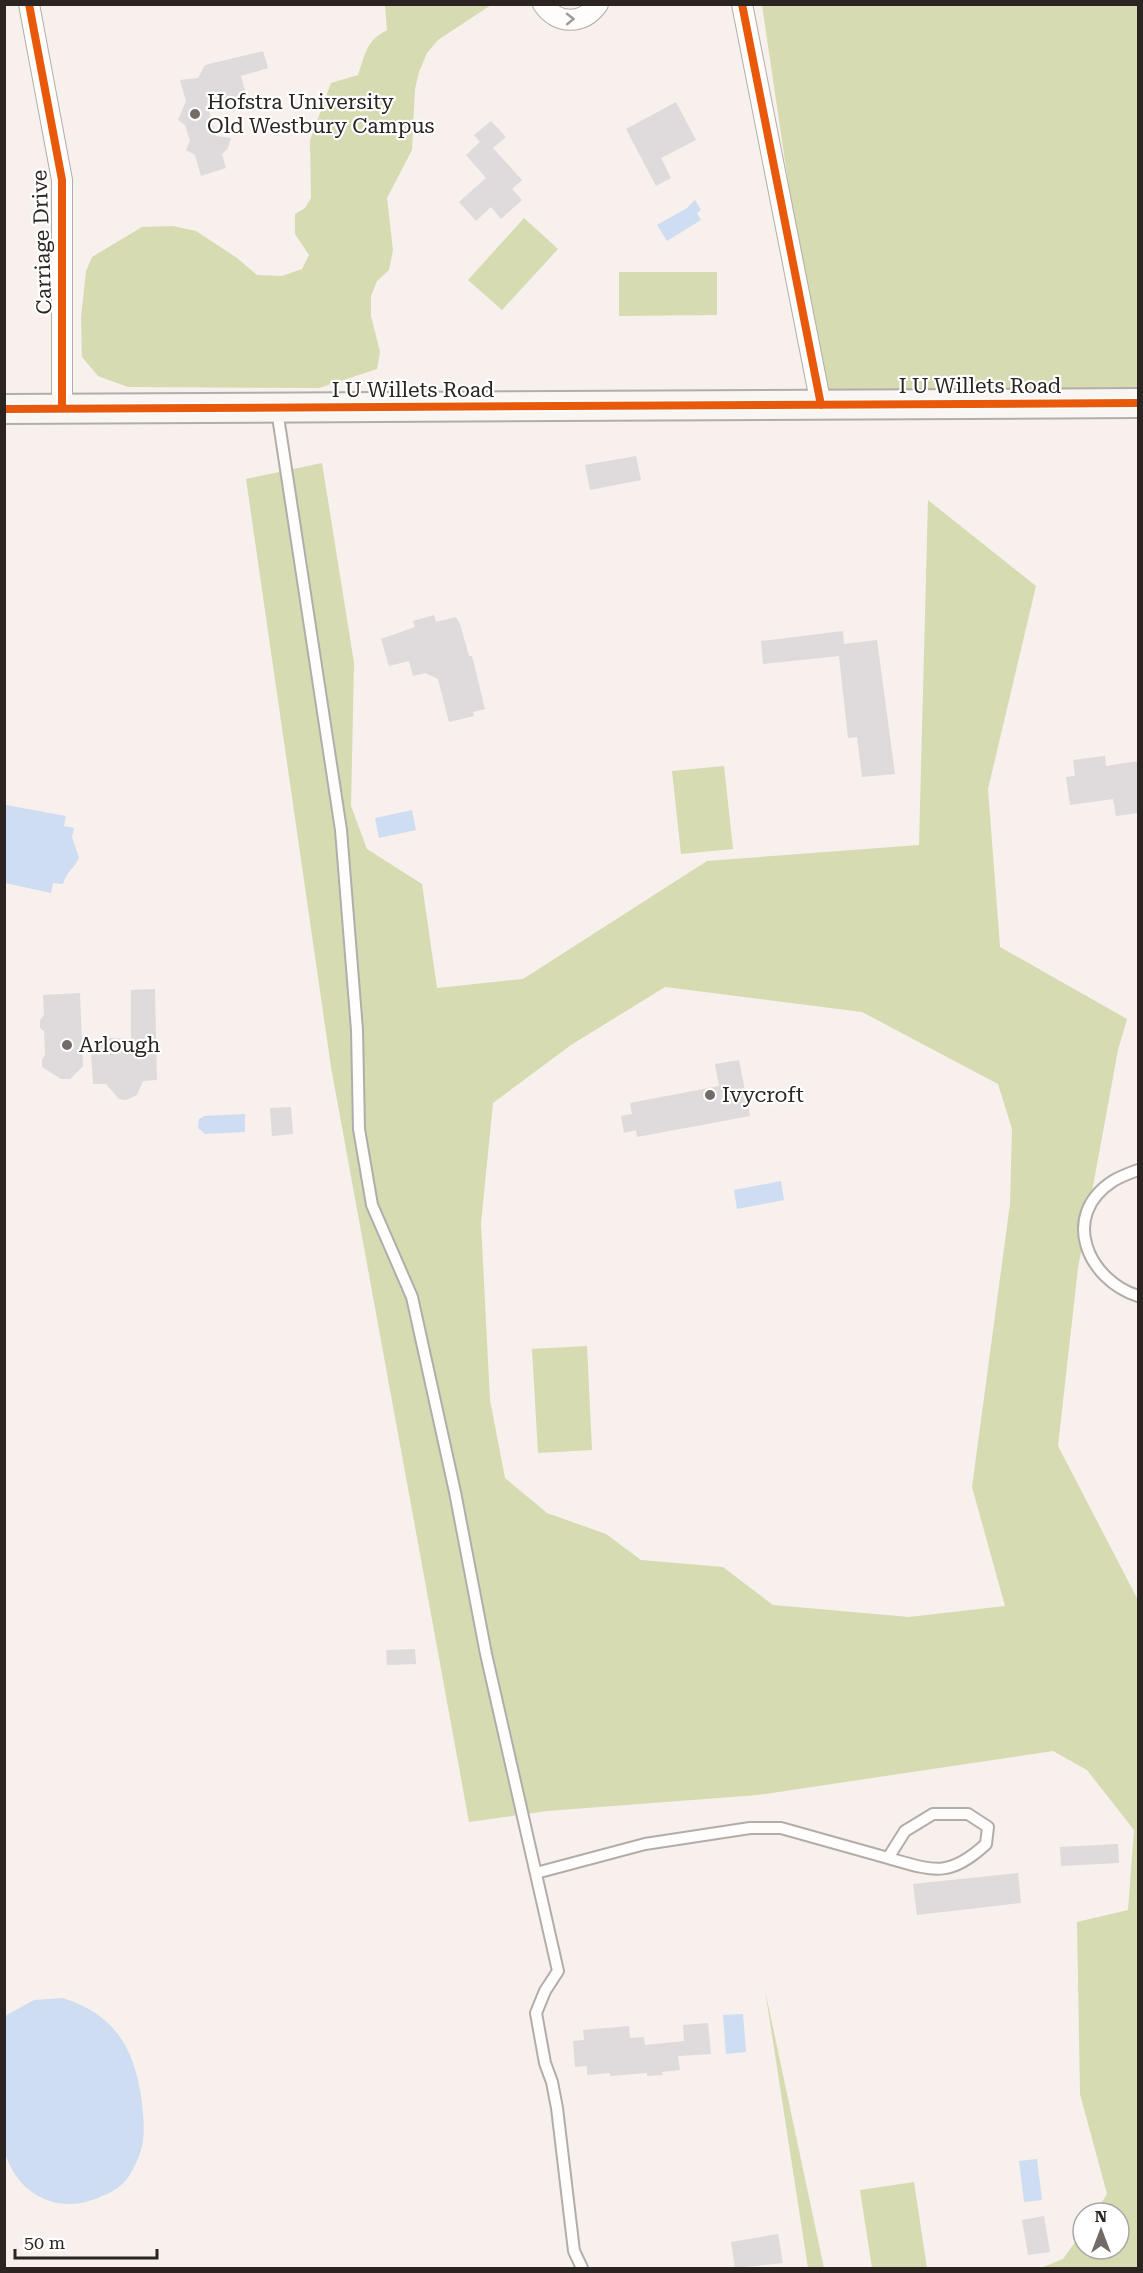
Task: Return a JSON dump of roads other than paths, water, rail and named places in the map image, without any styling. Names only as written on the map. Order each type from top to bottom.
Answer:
[{"type":"street","name":"Carriage Drive","points":[[29,4],[62,180],[62,408]]},
{"type":"street","points":[[543,4],[553,15],[568,21],[584,17],[598,4]]},
{"type":"street","points":[[742,4],[821,405]]},
{"type":"street","name":"I U Willets Road","points":[[4,409],[1138,403]]},
{"type":"lane","points":[[277,409],[341,830],[357,1030],[358,1129],[372,1205],[412,1297],[455,1492],[486,1654],[558,1971],[544,1991],[536,2013],[544,2063],[552,2082],[557,2108],[574,2251],[582,2268]]},
{"type":"lane","points":[[1138,1170],[1112,1182],[1100,1193],[1090,1207],[1084,1229],[1087,1252],[1097,1269],[1113,1285],[1138,1296]]},
{"type":"lane","points":[[536,1873],[645,1844],[750,1828],[782,1828],[888,1858],[917,1866],[952,1869],[969,1860],[986,1844],[988,1827],[968,1814],[933,1814],[905,1831],[888,1858]]},
{"type":"water","points":[[695,200],[701,210],[697,213],[701,220],[667,241],[657,225],[687,208]]},
{"type":"water","points":[[6,805],[66,816],[64,826],[74,828],[72,837],[79,858],[63,884],[53,883],[51,893],[5,883]]},
{"type":"water","points":[[412,810],[416,830],[379,838],[375,818]]},
{"type":"water","points":[[245,1114],[245,1132],[205,1134],[198,1128],[199,1119],[204,1116]]},
{"type":"water","points":[[781,1181],[784,1200],[737,1209],[734,1190]]},
{"type":"water","points":[[63,1998],[97,2014],[120,2037],[134,2066],[139,2084],[144,2123],[139,2157],[126,2180],[116,2189],[104,2195],[71,2204],[44,2199],[21,2182],[6,2156],[4,2141],[5,2016],[34,2000]]},
{"type":"water","points":[[743,2014],[746,2052],[726,2054],[723,2015]]},
{"type":"water","points":[[1037,2159],[1042,2200],[1024,2202],[1019,2161]]},
{"type":"place","name":"Hofstra University Old Westbury Campus","points":[[195,114]]},
{"type":"place","name":"Arlough","points":[[67,1045]]},
{"type":"place","name":"Ivycroft","points":[[710,1095]]}]
